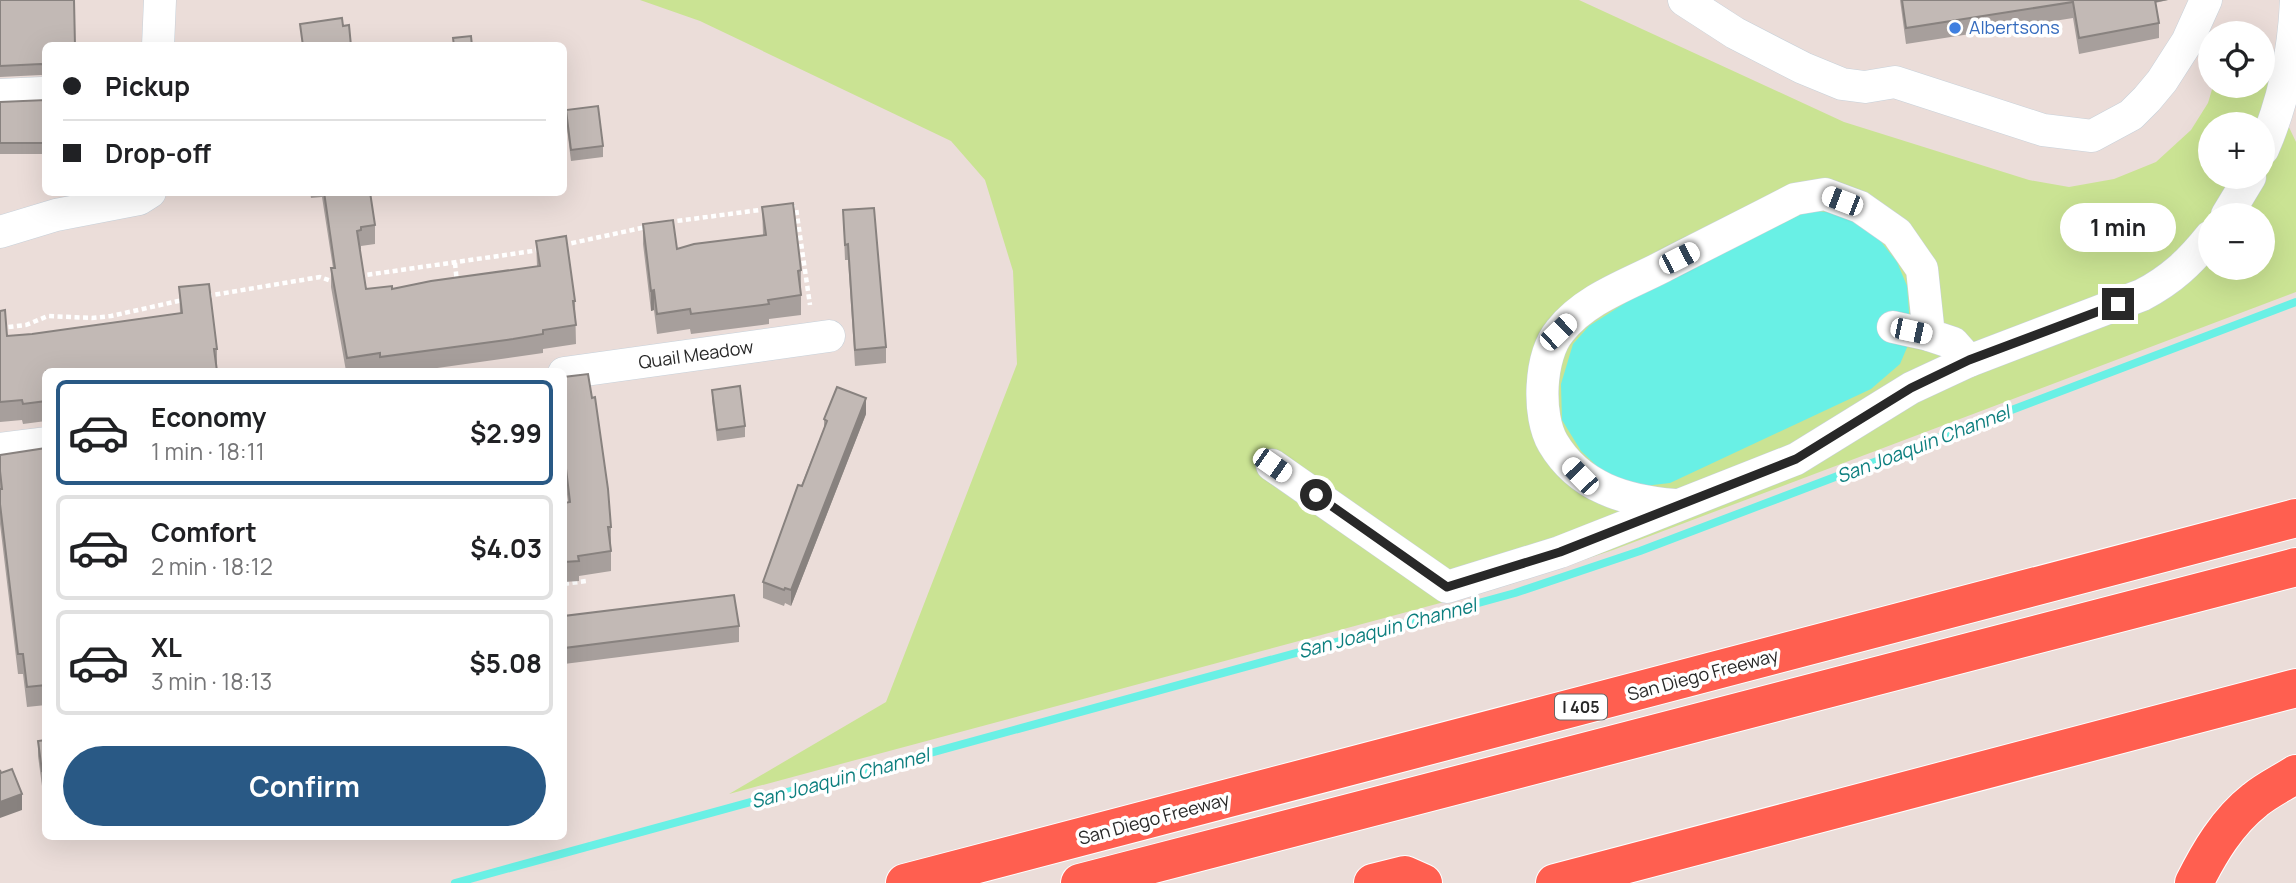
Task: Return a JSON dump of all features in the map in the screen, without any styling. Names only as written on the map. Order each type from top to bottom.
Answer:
[{"type":"highway","points":[[2256,529],[2296,504]]},
{"type":"highway","name":"San Diego Freeway","points":[[905,883],[2296,518]]},
{"type":"highway","points":[[1080,883],[2296,567]]},
{"type":"highway","points":[[1555,883],[2296,688]]},
{"type":"highway","points":[[2194,883],[2210,852],[2233,822],[2255,800],[2296,774]]},
{"type":"highway","points":[[1373,883],[1405,875],[1423,883]]},
{"type":"street","points":[[158,42],[160,0]]},
{"type":"street","points":[[1684,0],[1735,33],[1803,68],[1842,84],[1865,87],[1895,82],[2043,130],[2092,136],[2131,115],[2154,90],[2188,42],[2206,0]]},
{"type":"street","points":[[2275,115],[2283,92],[2291,50],[2296,0]]},
{"type":"street","points":[[0,95],[42,93]]},
{"type":"street","points":[[1676,505],[1644,503],[1604,489],[1580,476],[1561,457],[1545,430],[1542,397],[1547,359],[1558,332],[1586,305],[1795,200],[1825,194],[1860,207],[1897,233],[1922,269],[1929,335]]},
{"type":"street","points":[[0,232],[57,215],[144,196]]},
{"type":"street","points":[[1272,465],[1447,587],[1560,552],[1796,459],[1911,388],[1969,360],[2142,295],[2183,269],[2198,251]]},
{"type":"street","points":[[1893,327],[1953,343],[1969,360]]},
{"type":"street","name":"Quail Meadow","points":[[567,373],[829,336]]},
{"type":"street","points":[[0,449],[42,444]]},
{"type":"path","points":[[787,205],[796,208],[810,306]]},
{"type":"path","points":[[663,224],[774,208]]},
{"type":"path","points":[[555,246],[649,226]]},
{"type":"path","points":[[353,277],[542,249]]},
{"type":"path","points":[[455,263],[458,285]]},
{"type":"path","points":[[203,297],[320,277],[331,281],[342,279]]},
{"type":"path","points":[[0,328],[26,325],[48,316],[111,316],[184,300]]},
{"type":"path","points":[[567,583],[586,581]]},
{"type":"green space","points":[[640,0],[1579,0],[1844,122],[2029,180],[2069,187],[2114,179],[2156,162],[2191,130],[2198,119],[2198,189],[2275,189],[2275,112],[2202,112],[2209,98],[2275,98],[2296,142],[2296,292],[1613,550],[1511,584],[729,794],[886,702],[1017,364],[1013,271],[985,180],[951,141],[700,21]]},
{"type":"water","points":[[1810,210],[1841,214],[1878,238],[1897,262],[1907,286],[1911,338],[1900,364],[1871,389],[1670,483],[1644,486],[1600,469],[1581,451],[1562,420],[1561,384],[1573,344],[1589,326],[1630,300]]},
{"type":"building","points":[[0,0],[74,0],[75,42],[42,42],[42,64],[0,66]]},
{"type":"building","points":[[1902,0],[2155,0],[2159,23],[2079,38],[2073,2],[1906,28]]},
{"type":"building","points":[[342,18],[343,26],[349,25],[351,42],[302,42],[300,24]]},
{"type":"building","points":[[471,36],[472,42],[454,42],[453,38]]},
{"type":"building","points":[[42,100],[42,143],[0,143],[0,102]]},
{"type":"building","points":[[598,106],[603,146],[571,150],[567,110]]},
{"type":"building","points":[[325,196],[371,196],[375,225],[361,227],[361,230],[357,231],[366,289],[392,286],[392,289],[540,266],[536,241],[566,236],[576,325],[543,330],[543,334],[513,339],[380,357],[380,353],[347,358],[331,268],[335,268]]},
{"type":"building","points":[[793,203],[801,270],[798,271],[801,295],[768,300],[769,304],[691,314],[690,309],[657,314],[654,290],[651,291],[643,224],[673,220],[677,249],[694,244],[766,235],[762,207]]},
{"type":"building","points":[[874,208],[886,347],[855,350],[843,210]]},
{"type":"building","points":[[209,284],[217,349],[214,349],[217,368],[42,368],[42,402],[23,404],[22,400],[0,402],[0,311],[5,310],[7,336],[32,334],[182,313],[179,287]]},
{"type":"building","points":[[588,374],[592,398],[595,397],[608,489],[611,551],[578,556],[579,561],[567,562],[567,502],[570,502],[567,477],[567,377]]},
{"type":"building","points":[[740,386],[745,426],[717,430],[712,390]]},
{"type":"building","points":[[837,387],[866,398],[791,590],[784,590],[763,582],[798,485],[802,486],[827,421],[824,419]]},
{"type":"building","points":[[42,449],[42,685],[27,687],[23,654],[18,654],[0,504],[0,455]]},
{"type":"building","points":[[734,595],[739,626],[567,648],[567,616]]},
{"type":"building","points":[[42,740],[42,771],[38,741]]},
{"type":"building","points":[[12,769],[22,794],[0,802],[0,770],[1,773]]},
{"type":"waterway","name":"San Joaquin Channel","points":[[455,883],[1515,593],[1640,551],[2296,302]]},
{"type":"place","name":"Albertsons","points":[[1955,28]]},
{"type":"route","points":[[1316,495],[1447,587],[1560,552],[1796,459],[1911,388],[1969,360],[2118,304]]}]
